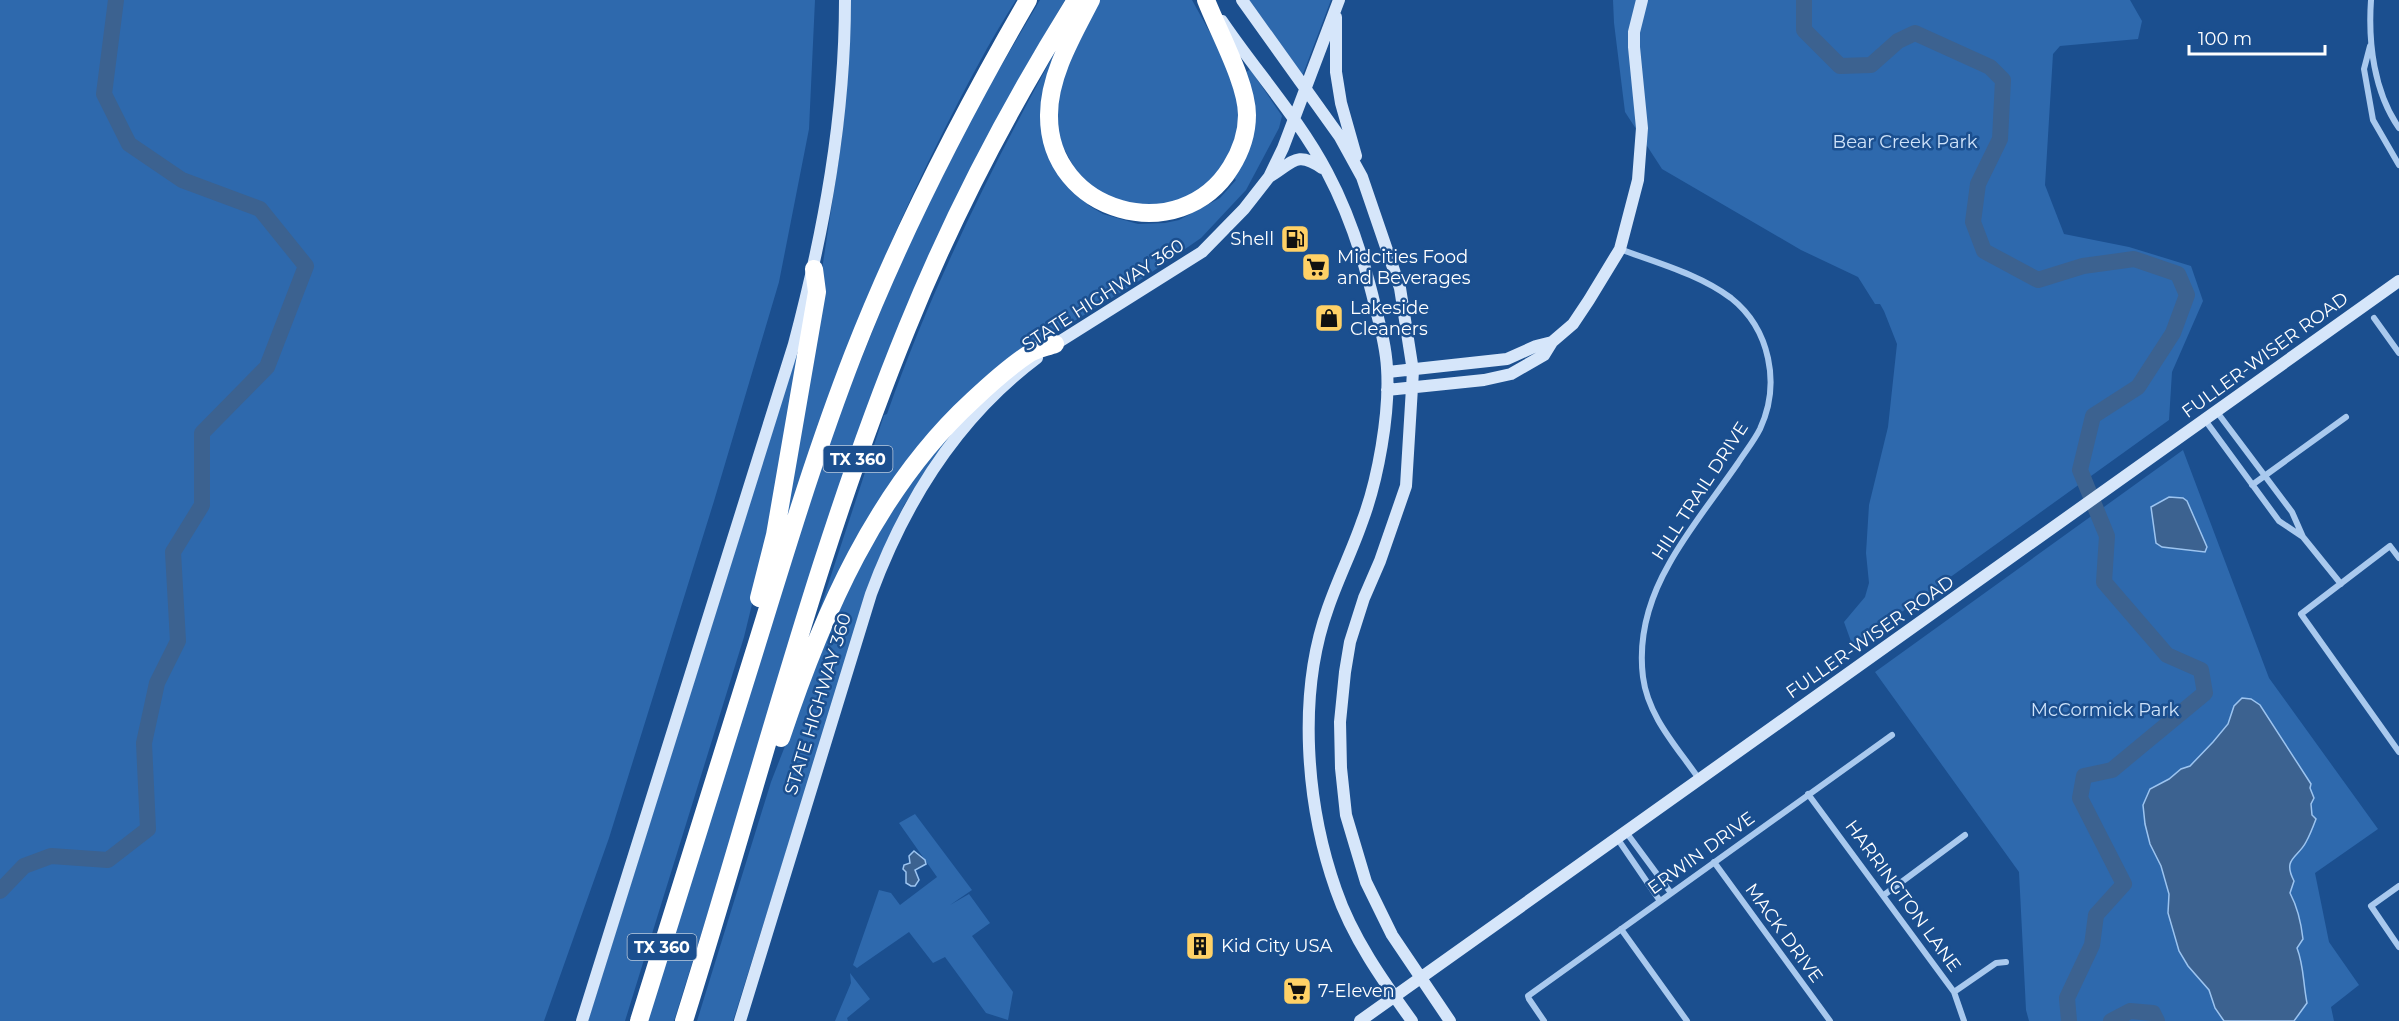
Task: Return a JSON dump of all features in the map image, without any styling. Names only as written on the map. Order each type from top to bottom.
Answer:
[{"type":"highway","name":"TX 360","points":[[639,1021],[792,530],[854,354],[940,160],[1028,0]]},
{"type":"highway","name":"TX 360","points":[[684,1021],[800,636],[853,472],[907,327],[961,209],[1020,93],[1076,0]]},
{"type":"highway","points":[[1091,0],[1073,35],[1052,93],[1049,115],[1051,137],[1058,157],[1068,174],[1083,189],[1100,202],[1120,210],[1142,214],[1165,212],[1189,206],[1209,193],[1226,175],[1238,157],[1245,137],[1247,115],[1244,94],[1207,0]]},
{"type":"highway","points":[[685,874],[686,848],[756,611],[775,535],[817,292],[814,270]]},
{"type":"highway","points":[[708,945],[719,928],[784,729],[818,641],[860,547],[897,489],[939,434],[984,390],[1030,353],[1055,344]]},
{"type":"main road","points":[[582,1021],[794,344],[814,270],[840,107],[845,0]]},
{"type":"main road","points":[[1207,0],[1328,172],[1350,223],[1366,269],[1381,332],[1388,372],[1374,485],[1363,521],[1327,609],[1317,645],[1308,699],[1318,822],[1336,891],[1359,940],[1412,1021]]},
{"type":"main road","points":[[1242,0],[1340,137],[1362,177]]},
{"type":"main road","points":[[1387,390],[1484,380],[1511,374],[1544,355],[1552,342],[1573,324],[1620,249],[1634,200],[1642,128],[1634,32],[1642,0]]},
{"type":"main road","points":[[1338,4],[1336,72],[1341,103],[1362,177],[1400,288],[1413,371],[1406,486],[1350,642],[1340,722],[1341,768],[1346,815],[1366,882],[1392,935],[1450,1021]]},
{"type":"main road","name":"STATE HIGHWAY 360","points":[[740,1021],[870,594],[893,538],[924,480],[963,428],[1010,380],[1055,344],[1202,252],[1232,222],[1269,177],[1338,4]]},
{"type":"main road","points":[[1269,177],[1298,158],[1307,158],[1328,172]]},
{"type":"main road","name":"FULLER-WISER ROAD","points":[[1360,1021],[2063,522],[2399,280]]},
{"type":"main road","points":[[1388,372],[1507,360],[1536,346],[1552,342]]},
{"type":"street","points":[[2371,0],[2370,42],[2364,69],[2373,120],[2399,165]]},
{"type":"street","points":[[2370,42],[2385,100],[2399,128]]},
{"type":"street","name":"HILL TRAIL DRIVE","points":[[1620,249],[1703,281],[1730,298],[1750,315],[1757,326],[1768,355],[1769,398],[1760,429],[1670,562],[1650,604],[1645,622],[1643,678],[1650,702],[1656,717],[1700,780]]},
{"type":"street","points":[[2374,318],[2399,352]]},
{"type":"street","points":[[2217,412],[2292,512],[2303,537],[2341,584]]},
{"type":"street","points":[[2252,485],[2346,417]]},
{"type":"street","points":[[2205,420],[2279,521],[2303,537]]},
{"type":"street","points":[[2399,558],[2390,546],[2301,614],[2399,752]]},
{"type":"street","name":"ERWIN DRIVE","points":[[1544,1021],[1528,996],[1892,735]]},
{"type":"street","name":"HARRINGTON LANE","points":[[1808,794],[1954,992],[1964,1021]]},
{"type":"street","points":[[1622,835],[1671,893]]},
{"type":"street","points":[[1622,835],[1660,901]]},
{"type":"street","points":[[1884,895],[1965,835]]},
{"type":"street","name":"MACK DRIVE","points":[[1714,862],[1830,1021]]},
{"type":"street","points":[[2399,886],[2371,906],[2399,947]]},
{"type":"street","points":[[1621,929],[1687,1021]]},
{"type":"street","points":[[1954,992],[1996,963],[2006,962]]},
{"type":"green space","points":[[0,0],[815,0],[809,129],[779,282],[714,501],[609,838],[544,1021],[0,1021]]},
{"type":"green space","points":[[851,0],[1016,0],[960,98],[896,231],[854,332],[781,538],[841,145],[848,72]]},
{"type":"green space","points":[[1040,0],[1065,0],[1022,73],[929,260],[724,861],[674,1021],[646,1021],[774,611],[841,409],[902,258],[962,132]]},
{"type":"green space","points":[[1098,0],[1192,0],[1224,58],[1241,114],[1229,162],[1199,194],[1159,208],[1116,203],[1080,179],[1057,135],[1056,114],[1060,87],[1069,61]]},
{"type":"green space","points":[[1249,0],[1331,0],[1303,74],[1301,73]]},
{"type":"green space","name":"Bear Creek Park","points":[[1613,0],[2130,0],[2142,21],[2138,39],[2060,46],[2053,54],[2045,185],[2064,234],[2129,247],[2191,266],[2203,301],[2172,372],[2169,420],[1853,647],[1844,622],[1865,597],[1869,583],[1866,553],[1869,505],[1888,427],[1897,344],[1880,304],[1875,304],[1858,277],[1801,250],[1662,169],[1625,112]]},
{"type":"green space","points":[[1066,32],[1044,108],[1088,205],[1103,214],[1138,224],[1165,223],[1179,220],[1220,198],[1236,180],[1233,177],[1243,75],[1250,69],[1282,116],[1279,128],[1246,190],[1201,238],[1136,283],[1037,344],[923,446],[811,636],[884,415],[887,414],[926,315],[992,172]]},
{"type":"green space","points":[[799,346],[766,547],[744,637],[625,1021],[588,1021]]},
{"type":"green space","points":[[955,431],[904,505],[876,565],[733,1021],[697,1021],[771,782],[852,574],[932,450]]},
{"type":"green space","name":"McCormick Park","points":[[2183,450],[2269,678],[2378,829],[2315,873],[2329,942],[2359,985],[2331,1007],[2334,1021],[2029,1021],[2026,1010],[2019,872],[1875,672]]},
{"type":"green space","points":[[915,814],[972,890],[950,905],[969,894],[990,923],[972,936],[1013,992],[1008,1020],[986,1013],[945,957],[933,963],[909,932],[857,968],[853,965],[879,890],[891,893],[900,905],[937,877],[899,823]]},
{"type":"green space","points":[[850,973],[870,999],[847,1018],[848,1021],[835,1021],[851,983]]},
{"type":"shaded area","points":[[2169,497],[2183,498],[2187,501],[2207,547],[2205,552],[2162,547],[2156,543],[2151,507]]},
{"type":"shaded area","points":[[2242,698],[2251,699],[2260,705],[2311,784],[2310,788],[2314,798],[2311,804],[2312,815],[2316,819],[2303,847],[2290,863],[2294,881],[2290,893],[2299,915],[2303,939],[2297,948],[2307,1003],[2294,1021],[2224,1021],[2215,1008],[2209,990],[2188,966],[2179,951],[2168,913],[2169,894],[2145,824],[2143,805],[2150,789],[2169,779],[2181,769],[2190,766],[2228,724],[2234,706]]},
{"type":"shaded area","points":[[914,851],[925,860],[926,864],[915,870],[919,880],[915,886],[911,886],[906,883],[906,872],[903,869],[904,865],[910,863],[909,856]]},
{"type":"waterway","points":[[0,891],[24,866],[51,856],[108,860],[148,829],[144,743],[157,683],[178,641],[173,552],[202,505],[202,433],[267,367],[306,266],[260,209],[182,180],[129,144],[104,94],[116,0]]},
{"type":"waterway","points":[[1804,0],[1804,30],[1840,66],[1871,65],[1898,41],[1915,33],[1990,67],[2003,80],[2000,139],[1978,184],[1973,222],[1984,251],[2038,280],[2083,266],[2134,259],[2178,274],[2187,295],[2173,333],[2138,387],[2093,416],[2080,470],[2107,536],[2104,582],[2167,655],[2201,670],[2205,693],[2112,770],[2084,776],[2080,798],[2124,884],[2096,915],[2092,945],[2067,998],[2069,1021]]},
{"type":"waterway","points":[[2111,1021],[2130,1011],[2153,1013],[2157,1021]]},
{"type":"place","name":"Shell","points":[[1295,239]]},
{"type":"place","name":"Midcities Food and Beverages","points":[[1316,267]]},
{"type":"place","name":"Lakeside Cleaners","points":[[1329,318]]},
{"type":"place","name":"Kid City USA","points":[[1200,946]]},
{"type":"place","name":"7-Eleven","points":[[1297,991]]}]
